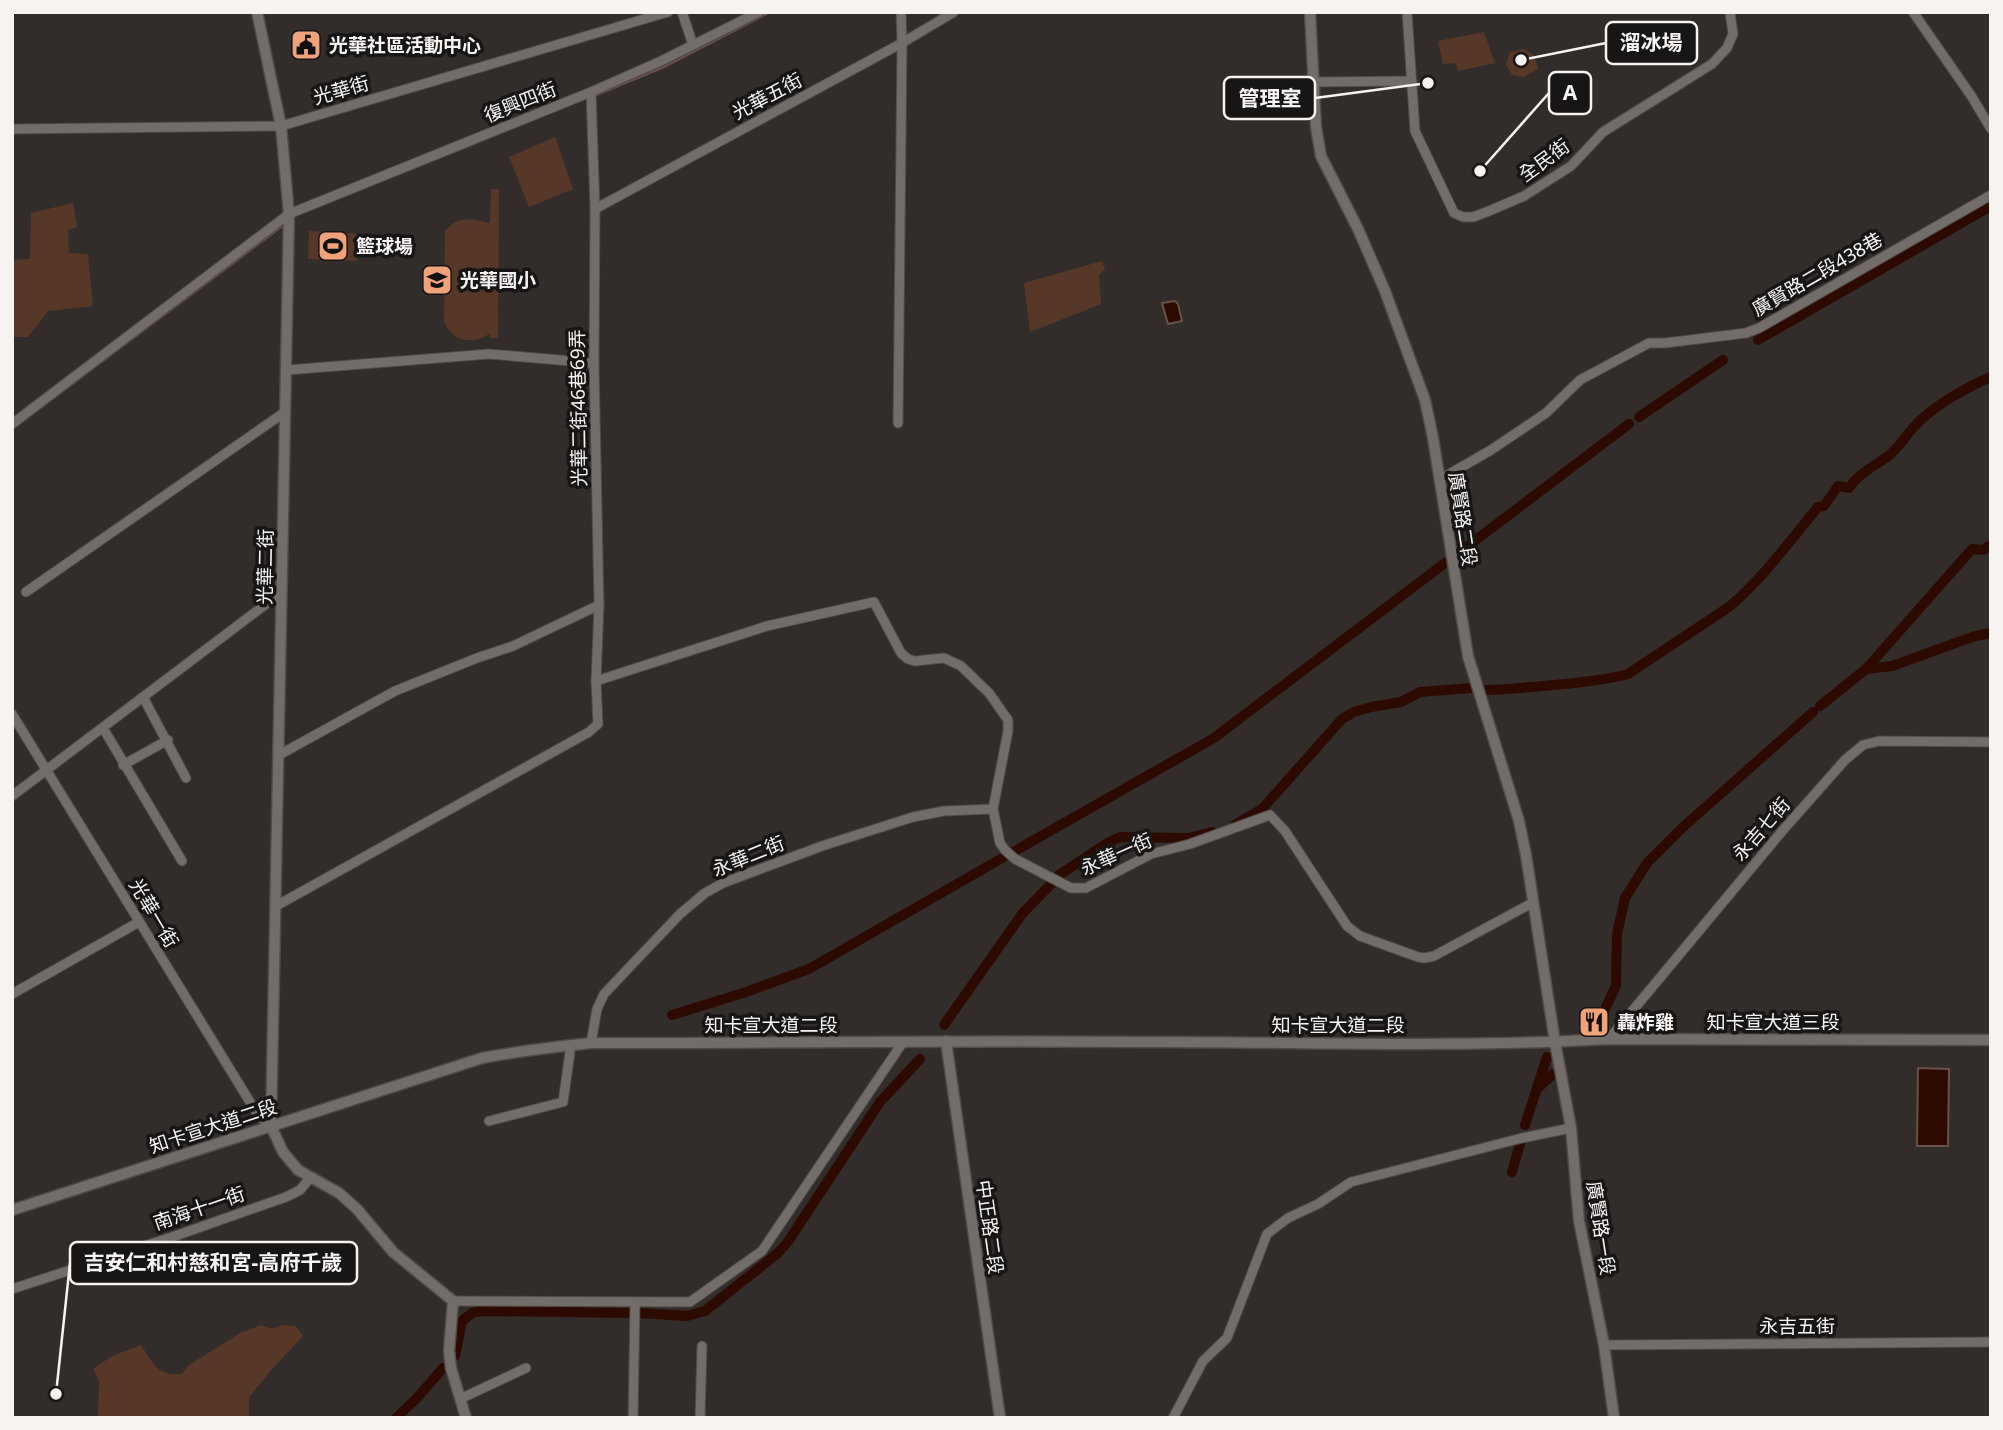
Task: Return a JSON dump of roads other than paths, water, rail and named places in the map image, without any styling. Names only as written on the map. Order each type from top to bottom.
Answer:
[{"type":"street","name":"光華二街","points":[[257,12],[281,126],[289,214],[271,1126]]},
{"type":"street","name":"光華街","points":[[12,129],[281,126],[668,12]]},
{"type":"street","points":[[682,12],[693,45]]},
{"type":"street","name":"復興四街","points":[[12,424],[289,214],[591,92],[759,12]]},
{"type":"street","points":[[898,423],[901,12]]},
{"type":"street","name":"光華五街","points":[[595,209],[902,43],[954,12]]},
{"type":"street","name":"廣賢路二段","points":[[1310,12],[1315,127],[1321,156],[1358,229],[1424,400],[1433,438],[1468,656],[1519,821],[1526,855],[1555,1042]]},
{"type":"street","name":"全民街","points":[[1408,12],[1415,131],[1454,213],[1463,217],[1473,217],[1524,196],[1571,166],[1603,132],[1712,64],[1727,48],[1733,34],[1730,12]]},
{"type":"street","points":[[1913,12],[1991,129]]},
{"type":"street","points":[[1314,82],[1412,81]]},
{"type":"street","name":"光華二街46巷69弄","points":[[276,906],[589,732],[598,724],[595,209],[591,92]]},
{"type":"street","name":"廣賢路二段438巷","points":[[1439,480],[1491,450],[1546,413],[1580,380],[1619,358],[1649,343],[1746,333],[1759,328],[1991,195]]},
{"type":"street","points":[[287,370],[489,354],[594,363]]},
{"type":"street","points":[[26,592],[285,412]]},
{"type":"street","points":[[12,796],[282,592]]},
{"type":"street","name":"永華一街","points":[[596,681],[767,626],[874,601],[895,644],[908,659],[915,661],[944,658],[955,662],[989,693],[1008,720],[993,809],[1000,843],[1015,859],[1075,889],[1086,888],[1151,854],[1190,845],[1270,815],[1285,831],[1347,926],[1360,936],[1424,958],[1434,956],[1532,903]]},
{"type":"street","points":[[279,755],[395,691],[513,646],[599,605]]},
{"type":"street","points":[[143,696],[186,778]]},
{"type":"street","name":"光華一街","points":[[12,714],[258,1115],[271,1126]]},
{"type":"street","points":[[103,728],[182,862]]},
{"type":"street","points":[[124,765],[168,740]]},
{"type":"street","name":"永吉七街","points":[[1609,1039],[1783,830],[1845,760],[1863,745],[1879,741],[1991,742]]},
{"type":"street","name":"永華二街","points":[[591,1044],[597,1009],[604,994],[680,914],[714,888],[822,846],[913,817],[944,811],[993,809]]},
{"type":"street","points":[[12,993],[139,922]]},
{"type":"street","name":"知卡宣大道三段","points":[[1555,1042],[1609,1039],[1991,1040]]},
{"type":"street","name":"知卡宣大道二段","points":[[12,1210],[482,1058],[530,1049],[591,1044],[946,1041],[1465,1044],[1555,1042]]},
{"type":"street","name":"中正路二段","points":[[946,1041],[1000,1418]]},
{"type":"street","points":[[271,1126],[283,1152],[298,1170],[339,1193],[357,1209],[393,1251],[453,1301],[690,1303],[762,1251],[903,1042]]},
{"type":"street","name":"廣賢路一段","points":[[1555,1042],[1571,1128],[1579,1221],[1604,1345],[1614,1418]]},
{"type":"street","points":[[489,1121],[562,1102],[571,1045]]},
{"type":"street","points":[[1173,1418],[1203,1361],[1227,1338],[1266,1234],[1278,1225],[1318,1204],[1350,1182],[1571,1128]]},
{"type":"street","name":"南海十一街","points":[[12,1289],[286,1197],[300,1190],[311,1177]]},
{"type":"street","points":[[453,1301],[449,1351],[451,1368],[467,1418]]},
{"type":"street","points":[[633,1418],[635,1303]]},
{"type":"street","name":"永吉五街","points":[[1604,1345],[1991,1342]]},
{"type":"street","points":[[700,1418],[702,1346]]},
{"type":"street","points":[[460,1399],[526,1368]]},
{"type":"waterway","points":[[596,95],[666,66],[770,12]]},
{"type":"waterway","points":[[1758,340],[1991,206]]},
{"type":"waterway","points":[[12,429],[281,227]]},
{"type":"waterway","points":[[1639,417],[1723,360]]},
{"type":"waterway","points":[[1486,690],[1608,679],[1628,674],[1729,607],[1765,572],[1818,507],[1824,506],[1838,486],[1849,488],[1862,474],[1891,454],[1929,413],[1960,392],[1991,377]]},
{"type":"waterway","points":[[1460,552],[1629,424]]},
{"type":"waterway","points":[[1820,706],[1866,669],[1972,549],[1983,550],[1991,545]]},
{"type":"waterway","points":[[1013,852],[1214,738],[1445,563]]},
{"type":"waterway","points":[[1866,669],[1892,666],[1975,636],[1991,633]]},
{"type":"waterway","points":[[1236,824],[1262,809],[1342,719],[1354,712],[1401,702],[1420,692],[1472,688]]},
{"type":"waterway","points":[[1596,1028],[1616,986],[1617,934],[1625,898],[1647,863],[1682,828],[1813,712]]},
{"type":"waterway","points":[[1059,875],[1120,837],[1188,838],[1212,832]]},
{"type":"waterway","points":[[672,1015],[809,969],[1004,857]]},
{"type":"waterway","points":[[944,1025],[1022,914],[1052,883]]},
{"type":"waterway","points":[[1525,1125],[1547,1057]]},
{"type":"waterway","points":[[639,1313],[687,1316],[705,1311],[778,1253],[880,1102],[920,1059]]},
{"type":"waterway","points":[[1538,1088],[1553,1074]]},
{"type":"waterway","points":[[1512,1172],[1520,1144]]},
{"type":"waterway","points":[[455,1356],[462,1321],[472,1313],[632,1313]]},
{"type":"waterway","points":[[396,1418],[443,1368]]},
{"type":"place","name":"光華社區活動中心","points":[[306,45]]},
{"type":"place","name":"溜冰場","points":[[1521,60]]},
{"type":"place","name":"管理室","points":[[1428,83]]},
{"type":"place","name":"A","points":[[1480,171]]},
{"type":"place","name":"籃球場","points":[[333,246]]},
{"type":"place","name":"光華國小","points":[[437,280]]},
{"type":"place","name":"轟炸雞","points":[[1594,1022]]},
{"type":"place","name":"吉安仁和村慈和宮-高府千歲","points":[[56,1394]]}]
